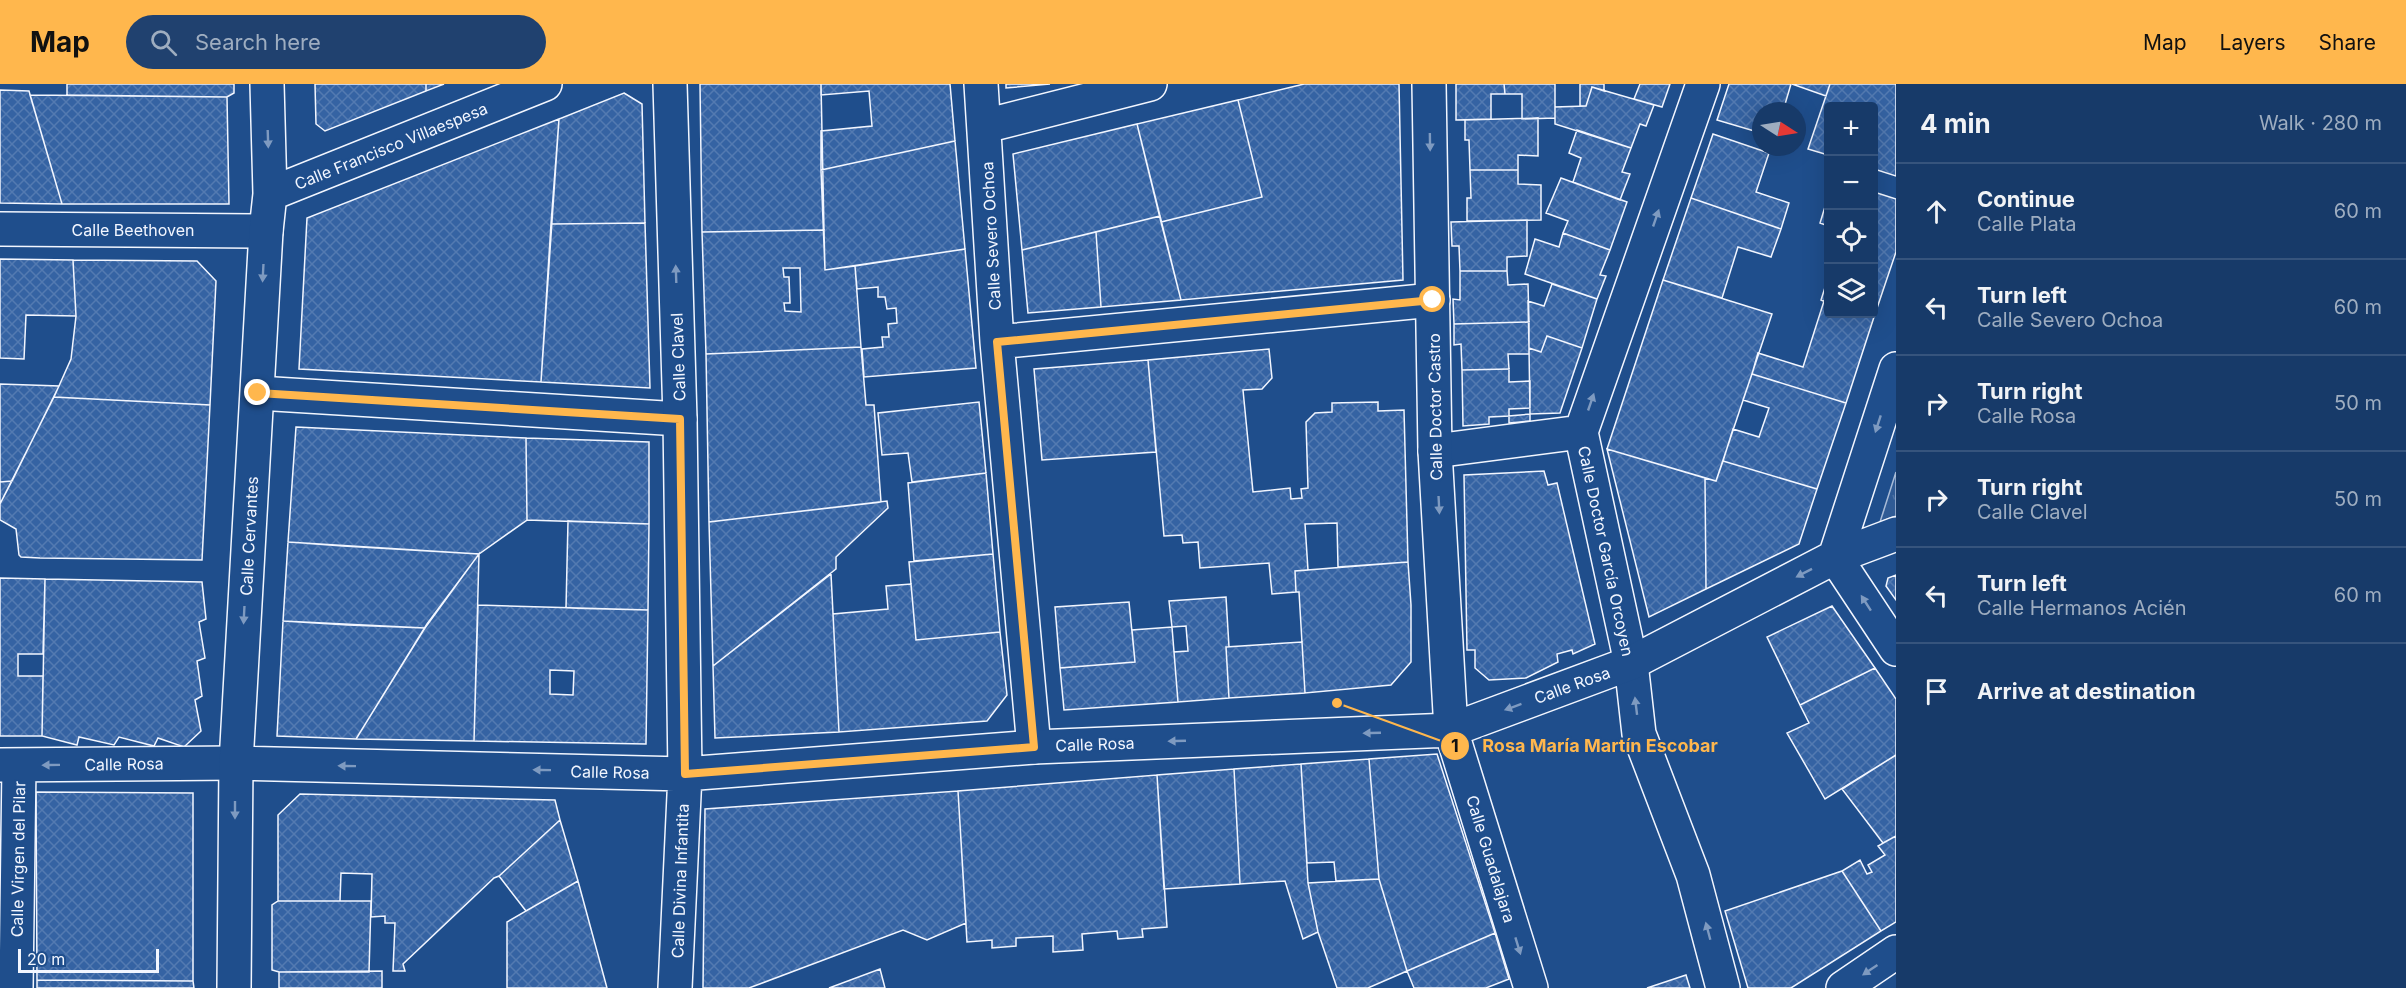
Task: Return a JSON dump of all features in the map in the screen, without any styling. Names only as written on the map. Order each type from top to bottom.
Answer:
[{"type":"street","name":"Calle Cervantes","points":[[234,988],[236,763],[270,194],[267,84]]},
{"type":"street","name":"Calle Francisco Villaespesa","points":[[270,194],[544,84]]},
{"type":"street","name":"Calle Clavel","points":[[670,84],[680,419],[685,774]]},
{"type":"street","name":"Calle Severo Ochoa","points":[[981,84],[997,342],[1034,747]]},
{"type":"street","points":[[985,126],[1150,84]]},
{"type":"street","name":"Calle Doctor Castro","points":[[1429,84],[1435,451],[1451,730]]},
{"type":"street","name":"Calle Doctor García Orcoyen","points":[[1703,84],[1581,432],[1631,663],[1639,734],[1693,875],[1723,988]]},
{"type":"street","name":"Calle Beethoven","points":[[0,229],[266,231]]},
{"type":"street","points":[[997,342],[1433,300]]},
{"type":"street","points":[[1896,369],[1835,557],[1896,649]]},
{"type":"street","points":[[258,393],[680,419]]},
{"type":"street","points":[[1435,451],[1581,432]]},
{"type":"street","name":"Calle Rosa","points":[[9,765],[236,763],[685,774],[1034,747],[1451,730],[1631,663],[1835,557],[1896,534]]},
{"type":"street","name":"Calle Guadalajara","points":[[1451,730],[1531,988]]},
{"type":"street","name":"Calle Virgen del Pilar","points":[[9,765],[16,988]]},
{"type":"street","name":"Calle Divina Infantita","points":[[675,988],[685,774]]},
{"type":"street","points":[[1844,988],[1896,952]]},
{"type":"green space","points":[[1896,472],[1896,516],[1880,522]]},
{"type":"building","points":[[67,84],[234,84],[234,93],[227,97],[67,95]]},
{"type":"building","points":[[315,84],[426,84],[426,91],[325,131],[316,124]]},
{"type":"building","points":[[426,84],[444,84],[426,91]]},
{"type":"building","points":[[700,84],[821,84],[824,230],[702,232]]},
{"type":"building","points":[[821,84],[950,84],[955,141],[821,170],[821,131],[872,126],[869,91],[821,95]]},
{"type":"building","points":[[1006,84],[1050,84],[1006,88]]},
{"type":"building","points":[[1304,84],[1399,84],[1403,280],[1181,300],[1161,222],[1262,197],[1238,100]]},
{"type":"building","points":[[1456,84],[1504,84],[1505,94],[1491,94],[1491,119],[1456,120]]},
{"type":"building","points":[[1504,84],[1555,84],[1555,118],[1522,119],[1522,94],[1505,94]]},
{"type":"building","points":[[1580,84],[1604,84],[1604,91],[1592,87],[1586,106],[1580,106]]},
{"type":"building","points":[[1640,84],[1670,84],[1662,107],[1634,99]]},
{"type":"building","points":[[1729,84],[1791,84],[1786,102],[1752,102],[1752,130],[1717,120]]},
{"type":"building","points":[[1792,84],[1830,84],[1826,96]]},
{"type":"building","points":[[1830,84],[1896,84],[1896,176],[1878,170],[1878,102],[1824,102],[1824,154],[1808,149]]},
{"type":"building","points":[[1592,87],[1654,105],[1646,126],[1640,124],[1631,148],[1555,124],[1555,107],[1586,106]]},
{"type":"building","points":[[0,90],[29,91],[62,204],[0,203]]},
{"type":"building","points":[[624,93],[642,104],[645,223],[551,224],[559,119]]},
{"type":"building","points":[[30,95],[227,97],[229,204],[62,204]]},
{"type":"building","points":[[1238,100],[1262,197],[1161,222],[1137,124]]},
{"type":"building","points":[[1538,118],[1538,156],[1518,155],[1518,170],[1470,170],[1469,140],[1465,140],[1465,120]]},
{"type":"building","points":[[559,119],[541,382],[299,369],[307,218]]},
{"type":"building","points":[[1137,124],[1160,216],[1022,250],[1013,154]]},
{"type":"building","points":[[1577,130],[1631,148],[1622,172],[1630,174],[1620,200],[1573,182],[1581,158],[1569,153]]},
{"type":"building","points":[[1713,134],[1752,147],[1752,156],[1768,156],[1756,192],[1789,203],[1781,229],[1691,198]]},
{"type":"building","points":[[955,141],[965,249],[825,270],[821,170]]},
{"type":"building","points":[[1470,170],[1518,170],[1518,184],[1541,185],[1541,220],[1467,221],[1467,198],[1471,198]]},
{"type":"building","points":[[1561,178],[1627,202],[1610,250],[1563,233],[1568,221],[1546,213]]},
{"type":"building","points":[[1878,193],[1896,199],[1896,252],[1878,305]]},
{"type":"building","points":[[1691,198],[1781,229],[1771,257],[1738,247],[1722,298],[1663,280]]},
{"type":"building","points":[[1824,210],[1824,224],[1820,223]]},
{"type":"building","points":[[1160,216],[1181,300],[1101,307],[1096,232]]},
{"type":"building","points":[[1527,220],[1527,256],[1507,257],[1507,271],[1460,271],[1459,246],[1452,246],[1451,222]]},
{"type":"building","points":[[645,223],[650,388],[541,382],[551,224]]},
{"type":"building","points":[[824,230],[825,270],[855,266],[861,347],[706,354],[702,232]],"holes":[[[783,268],[800,268],[801,312],[785,311],[784,303],[790,303],[789,277],[784,277]]]},
{"type":"building","points":[[1096,232],[1101,307],[1028,313],[1022,250]]},
{"type":"building","points":[[1563,233],[1610,250],[1600,275],[1606,276],[1597,299],[1525,274],[1535,239],[1559,247]]},
{"type":"building","points":[[965,249],[976,368],[864,377],[862,349],[883,347],[882,337],[889,337],[888,324],[897,323],[896,308],[887,309],[885,297],[878,297],[878,287],[857,289],[855,266]]},
{"type":"building","points":[[0,259],[73,260],[76,316],[26,315],[24,359],[0,358]]},
{"type":"building","points":[[73,260],[197,261],[216,281],[210,405],[54,397],[71,359],[76,316]]},
{"type":"building","points":[[1460,271],[1507,271],[1508,285],[1528,284],[1529,322],[1454,324],[1453,299],[1460,300]]},
{"type":"building","points":[[1663,280],[1772,314],[1716,481],[1607,449]]},
{"type":"building","points":[[1552,284],[1597,299],[1582,348],[1547,336],[1541,352],[1529,348],[1528,301],[1544,306]]},
{"type":"building","points":[[1824,301],[1824,318],[1874,318],[1846,403],[1752,374],[1758,353],[1803,367]]},
{"type":"building","points":[[1529,322],[1529,354],[1508,354],[1509,369],[1462,370],[1461,344],[1454,345],[1454,324]]},
{"type":"building","points":[[1547,336],[1582,348],[1560,413],[1530,414],[1529,348],[1541,352]]},
{"type":"building","points":[[861,347],[866,405],[874,405],[881,502],[709,522],[706,354]]},
{"type":"building","points":[[1269,349],[1272,378],[1262,389],[1243,390],[1253,492],[1290,488],[1291,499],[1302,498],[1301,489],[1308,488],[1306,422],[1315,413],[1332,412],[1332,403],[1378,402],[1378,411],[1404,410],[1408,562],[1338,567],[1337,523],[1305,524],[1308,570],[1295,571],[1296,592],[1272,594],[1269,563],[1200,568],[1198,542],[1183,543],[1182,535],[1164,536],[1148,360]]},
{"type":"building","points":[[1148,360],[1156,452],[1042,460],[1034,369]]},
{"type":"building","points":[[1509,369],[1509,382],[1530,381],[1530,408],[1509,409],[1509,416],[1489,417],[1489,424],[1463,426],[1462,370]]},
{"type":"building","points":[[1752,374],[1846,403],[1817,489],[1723,461],[1733,429],[1759,437],[1769,408],[1743,400]]},
{"type":"building","points":[[0,384],[59,386],[12,481],[0,482]]},
{"type":"building","points":[[54,397],[210,405],[202,560],[40,558],[19,555],[16,529],[0,520],[0,504]]},
{"type":"building","points":[[979,402],[986,473],[912,482],[908,453],[882,455],[878,413]]},
{"type":"building","points":[[1530,414],[1530,421],[1509,423],[1509,416]]},
{"type":"building","points":[[296,427],[526,438],[527,520],[479,554],[288,542]]},
{"type":"building","points":[[526,438],[649,442],[649,524],[527,520]]},
{"type":"building","points":[[1607,449],[1705,478],[1706,589],[1649,617]]},
{"type":"building","points":[[1723,461],[1817,489],[1799,544],[1706,589],[1705,478],[1716,481]]},
{"type":"building","points":[[1544,471],[1548,485],[1557,483],[1595,644],[1573,654],[1572,650],[1557,654],[1558,662],[1526,678],[1489,680],[1475,668],[1475,650],[1467,650],[1464,475]]},
{"type":"building","points":[[986,473],[993,554],[914,561],[908,483]]},
{"type":"building","points":[[12,481],[0,504],[0,482]]},
{"type":"building","points":[[887,501],[888,508],[836,557],[836,569],[713,666],[709,522]]},
{"type":"building","points":[[568,521],[649,524],[648,610],[566,608]]},
{"type":"building","points":[[288,542],[479,554],[425,628],[283,621]]},
{"type":"building","points":[[479,554],[474,741],[356,739],[427,624]]},
{"type":"building","points":[[993,554],[1000,632],[916,640],[909,562]]},
{"type":"building","points":[[1408,562],[1411,662],[1391,685],[1305,693],[1299,592],[1296,592],[1295,571]]},
{"type":"building","points":[[831,574],[839,732],[715,738],[713,666]]},
{"type":"building","points":[[1896,575],[1896,600],[1886,586],[1888,578]]},
{"type":"building","points":[[0,578],[45,579],[43,654],[18,654],[18,676],[43,676],[42,736],[0,736]]},
{"type":"building","points":[[45,579],[202,582],[206,619],[199,622],[205,658],[197,661],[202,696],[195,700],[201,731],[184,747],[158,738],[154,746],[119,737],[114,745],[79,737],[77,745],[42,736]]},
{"type":"building","points":[[911,584],[916,640],[1000,632],[1007,695],[987,721],[839,732],[833,614],[888,609],[886,586]]},
{"type":"building","points":[[1226,597],[1229,698],[1178,702],[1174,652],[1188,651],[1186,626],[1172,627],[1169,601]]},
{"type":"building","points":[[1129,602],[1135,662],[1060,668],[1055,607]]},
{"type":"building","points":[[478,605],[648,610],[646,744],[474,741]],"holes":[[[550,670],[574,671],[573,695],[550,694]]]},
{"type":"building","points":[[1832,606],[1875,668],[1800,705],[1767,637]]},
{"type":"building","points":[[283,621],[425,628],[356,739],[277,736]]},
{"type":"building","points":[[1172,627],[1178,702],[1064,710],[1060,668],[1135,662],[1132,630]]},
{"type":"building","points":[[1302,642],[1305,693],[1229,698],[1226,647]]},
{"type":"building","points":[[1875,668],[1896,699],[1896,755],[1825,799],[1787,733],[1809,723],[1800,705]]},
{"type":"building","points":[[1437,754],[1495,933],[1407,971],[1379,879],[1369,759]]},
{"type":"building","points":[[1896,755],[1896,836],[1883,843],[1842,789]]},
{"type":"building","points":[[1369,759],[1379,879],[1336,881],[1334,862],[1307,863],[1301,764]]},
{"type":"building","points":[[1301,764],[1308,883],[1318,932],[1303,939],[1285,881],[1240,884],[1234,769]]},
{"type":"building","points":[[1234,769],[1240,884],[1164,889],[1157,775]]},
{"type":"building","points":[[1157,775],[1167,927],[1142,929],[1143,937],[1118,939],[1117,931],[1082,934],[1083,950],[1053,952],[1053,936],[1016,938],[1016,946],[992,948],[992,940],[967,942],[958,791]]},
{"type":"building","points":[[958,791],[966,923],[927,940],[903,930],[749,988],[703,988],[705,809]]},
{"type":"building","points":[[36,792],[193,793],[193,981],[37,980]]},
{"type":"building","points":[[300,794],[555,800],[560,820],[494,878],[403,964],[405,971],[393,971],[395,923],[385,923],[385,916],[371,917],[372,874],[341,873],[340,901],[278,901],[278,815]]},
{"type":"building","points":[[560,820],[578,881],[526,911],[499,876]]},
{"type":"building","points":[[1896,836],[1896,922],[1881,931],[1842,871],[1860,860],[1867,874],[1872,872],[1868,865],[1885,855],[1878,846]]},
{"type":"building","points":[[1842,871],[1881,931],[1791,988],[1748,988],[1725,911]]},
{"type":"building","points":[[1379,879],[1407,971],[1368,988],[1337,988],[1318,932],[1308,883]]},
{"type":"building","points":[[578,881],[607,988],[507,988],[507,922]]},
{"type":"building","points":[[278,901],[371,901],[369,972],[279,972],[272,970],[272,905]]},
{"type":"building","points":[[1495,933],[1509,979],[1486,988],[1414,988],[1407,971]]},
{"type":"building","points":[[880,969],[885,988],[829,988]]},
{"type":"building","points":[[382,971],[382,988],[279,988],[279,972]]},
{"type":"building","points":[[1686,975],[1690,988],[1647,988]]},
{"type":"building","points":[[37,980],[193,981],[194,988],[37,988]]},
{"type":"place","name":"Rosa María Martín Escobar","points":[[1337,703]]},
{"type":"route","points":[[258,393],[680,419],[685,774],[1034,747],[997,342],[1433,300]]}]
